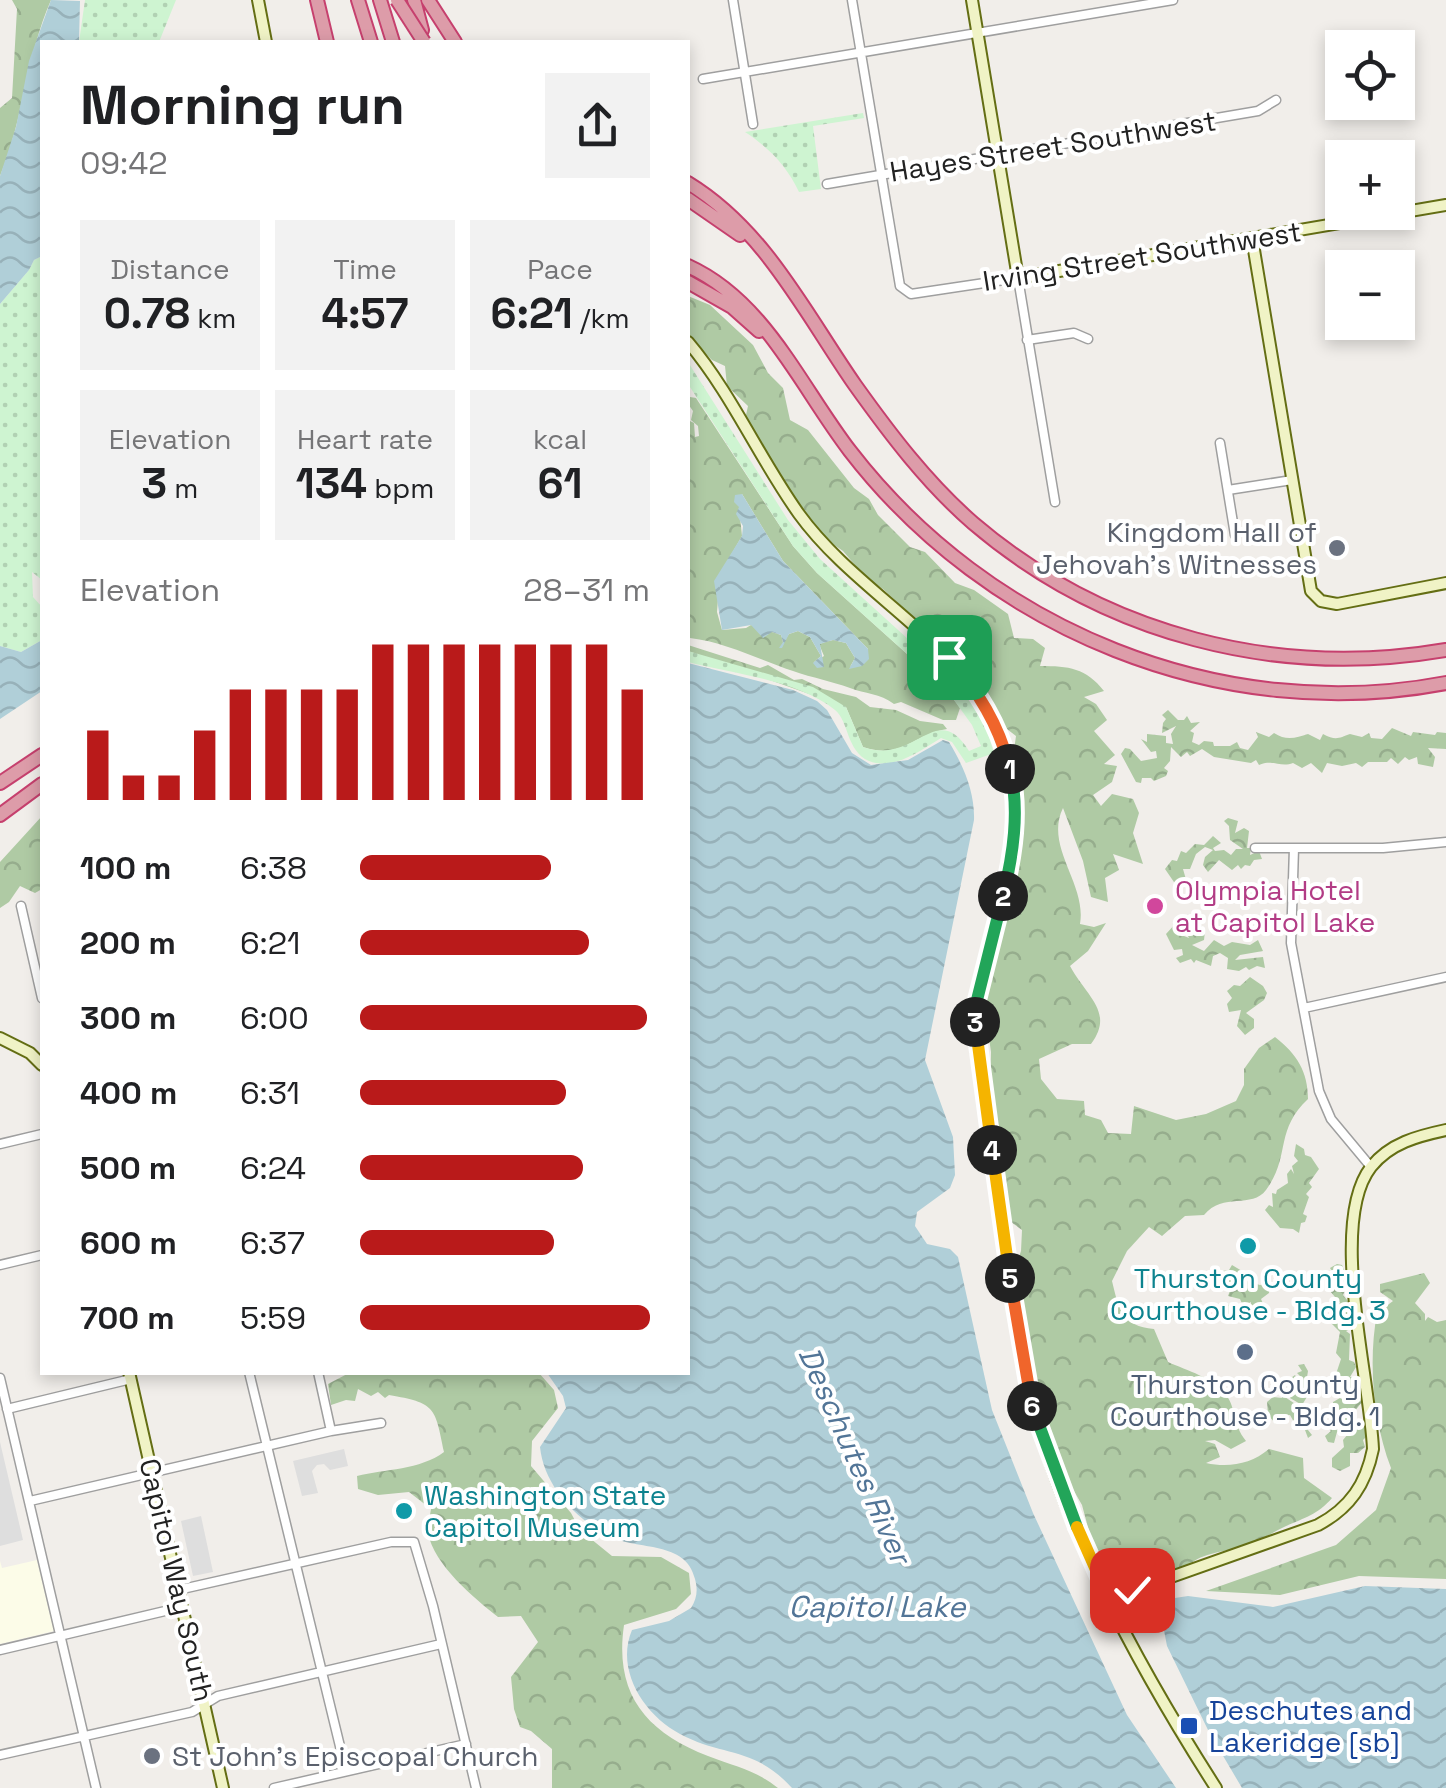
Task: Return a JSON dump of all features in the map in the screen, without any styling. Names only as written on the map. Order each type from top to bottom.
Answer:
[{"type":"highway","points":[[318,0],[327,40]]},
{"type":"highway","points":[[358,0],[370,40]]},
{"type":"highway","points":[[380,0],[393,40]]},
{"type":"highway","points":[[397,0],[423,36]]},
{"type":"highway","points":[[414,0],[423,36]]},
{"type":"highway","points":[[428,0],[454,40]]},
{"type":"highway","points":[[690,184],[725,209],[746,230],[783,276],[811,322]]},
{"type":"highway","points":[[690,200],[739,234],[811,322],[907,454],[948,500],[1008,550],[1075,592],[1164,631],[1260,654],[1360,660],[1446,650]]},
{"type":"highway","points":[[690,267],[733,294],[755,314],[850,451],[896,505],[980,578],[1066,629],[1148,663],[1237,685],[1334,692],[1446,683]]},
{"type":"highway","points":[[690,283],[732,307],[773,342]]},
{"type":"highway","points":[[0,783],[40,755]]},
{"type":"highway","points":[[0,814],[40,785]]},
{"type":"street","points":[[258,0],[266,40]]},
{"type":"street","points":[[733,0],[753,124]]},
{"type":"street","points":[[852,0],[880,174]]},
{"type":"street","points":[[972,0],[1055,502]]},
{"type":"street","points":[[703,79],[1172,0]]},
{"type":"street","name":"Hayes Street Southwest","points":[[827,184],[1258,111],[1276,100]]},
{"type":"street","name":"Irving Street Southwest","points":[[880,174],[900,286],[912,294],[1446,205]]},
{"type":"street","points":[[1252,238],[1310,591],[1321,601],[1337,604],[1446,582]]},
{"type":"street","points":[[1028,340],[1074,333],[1088,339]]},
{"type":"street","points":[[690,345],[722,388],[799,514],[831,551],[949,657],[985,703],[1006,750],[1014,784],[1013,851],[976,1004],[974,1034],[1028,1390],[1061,1488],[1109,1599],[1160,1698],[1216,1788]]},
{"type":"street","points":[[1220,443],[1235,535]]},
{"type":"street","points":[[1228,490],[1292,480]]},
{"type":"street","points":[[1255,848],[1384,848],[1446,842]]},
{"type":"street","points":[[1294,848],[1291,942],[1324,1106],[1351,1146],[1372,1167]]},
{"type":"street","points":[[21,906],[40,989]]},
{"type":"street","points":[[1304,1008],[1446,977]]},
{"type":"street","points":[[0,1038],[40,1062]]},
{"type":"street","points":[[1109,1599],[1318,1525],[1335,1516],[1356,1494],[1370,1466],[1373,1448],[1351,1226],[1356,1194],[1372,1167],[1403,1142],[1446,1130]]},
{"type":"street","points":[[0,1144],[40,1134]]},
{"type":"street","points":[[0,1265],[40,1255]]},
{"type":"street","points":[[250,1375],[346,1771]]},
{"type":"street","points":[[319,1375],[332,1431]]},
{"type":"street","points":[[7,1409],[130,1376]]},
{"type":"street","name":"Capitol Way South","points":[[130,1376],[223,1788]]},
{"type":"street","points":[[0,1378],[96,1788]]},
{"type":"street","points":[[30,1501],[332,1431],[381,1424]]},
{"type":"street","points":[[178,1590],[409,1540],[418,1548],[476,1788]]},
{"type":"street","points":[[0,1650],[182,1607]]},
{"type":"street","points":[[0,1755],[192,1712],[218,1696],[442,1644]]},
{"type":"street","points":[[274,1788],[466,1744]]},
{"type":"shaded area","points":[[0,1442],[23,1540],[0,1546]]},
{"type":"shaded area","points":[[344,1449],[348,1466],[330,1470],[324,1464],[317,1465],[312,1471],[318,1493],[302,1496],[293,1461]]},
{"type":"shaded area","points":[[201,1516],[213,1572],[193,1576],[181,1521]]},
{"type":"shaded area","points":[[37,1560],[54,1631],[0,1644],[0,1561],[2,1568]]},
{"type":"green space","points":[[12,0],[51,0],[0,176],[0,108],[12,98],[17,9]]},
{"type":"green space","points":[[85,0],[176,0],[160,40],[79,40]]},
{"type":"green space","points":[[863,113],[864,118],[813,126],[821,189],[799,192],[776,158],[745,132]]},
{"type":"green space","points":[[40,257],[40,578],[32,572],[33,597],[40,605],[40,641],[21,652],[0,646],[0,304]]},
{"type":"green space","points":[[690,297],[710,305],[753,345],[768,373],[783,388],[790,420],[808,430],[854,488],[869,499],[878,515],[910,547],[925,552],[955,583],[974,590],[1008,614],[1014,638],[1033,639],[1045,648],[1040,666],[1076,670],[1104,691],[1084,697],[1096,704],[1107,720],[1094,731],[1115,755],[1104,764],[1117,766],[1112,782],[1093,795],[1101,806],[1112,794],[1133,799],[1139,813],[1133,833],[1143,864],[1113,854],[1119,870],[1105,878],[1108,902],[1091,897],[1083,861],[1063,808],[1059,837],[1078,894],[1080,924],[1094,927],[1106,923],[1088,951],[1070,966],[1096,1004],[1098,1033],[1091,1044],[1072,1044],[1039,1059],[1041,1079],[1057,1099],[1084,1101],[1085,1115],[1101,1120],[1108,1133],[1131,1134],[1134,1106],[1176,1120],[1206,1114],[1236,1101],[1244,1085],[1244,1069],[1259,1048],[1275,1037],[1295,1057],[1303,1072],[1308,1099],[1291,1122],[1274,1178],[1266,1190],[1253,1199],[1220,1204],[1204,1215],[1185,1216],[1162,1236],[1149,1227],[1127,1251],[1112,1281],[1124,1315],[1135,1324],[1154,1329],[1168,1362],[1207,1379],[1229,1400],[1246,1441],[1231,1449],[1215,1440],[1205,1441],[1215,1444],[1220,1457],[1206,1463],[1239,1464],[1269,1449],[1303,1458],[1304,1478],[1332,1498],[1313,1514],[1257,1542],[1204,1556],[1184,1569],[1164,1570],[1138,1582],[1123,1582],[1097,1561],[1082,1505],[1058,1463],[1038,1409],[1031,1347],[1022,1327],[1020,1282],[1015,1269],[1022,1230],[1011,1222],[1000,1144],[988,1130],[994,1116],[983,996],[1013,876],[1017,844],[1011,815],[1023,808],[1012,785],[1026,755],[1014,750],[1016,736],[1003,726],[994,706],[955,650],[937,640],[930,625],[915,619],[824,538],[778,473],[757,435],[744,424],[748,406],[727,386],[725,366],[712,360],[690,339]]},
{"type":"green space","points":[[690,365],[788,520],[820,559],[963,689],[986,727],[994,753],[966,763],[952,742],[941,738],[897,761],[869,761],[856,750],[840,715],[820,700],[764,679],[690,662],[690,652],[813,687],[846,707],[863,747],[897,748],[935,731],[957,736],[969,751],[981,746],[972,725],[946,689],[817,573],[793,546],[690,387]]},
{"type":"green space","points":[[690,397],[696,398],[793,546],[817,573],[946,689],[960,708],[956,720],[943,720],[901,702],[894,704],[690,638],[690,421],[694,423],[695,437],[699,436],[698,426],[691,420]],"holes":[[[742,494],[783,561],[868,649],[850,667],[855,658],[846,643],[833,640],[819,644],[824,656],[813,663],[821,656],[810,637],[798,631],[783,642],[781,635],[751,625],[722,630],[717,612],[720,574],[742,536]]]},
{"type":"green space","points":[[690,646],[760,668],[768,665],[794,680],[802,679],[856,697],[870,707],[943,724],[947,729],[897,749],[876,750],[863,747],[846,707],[690,652]]},
{"type":"green space","points":[[1168,710],[1178,720],[1187,716],[1191,723],[1200,722],[1190,731],[1194,733],[1192,742],[1199,745],[1204,741],[1213,742],[1214,746],[1237,742],[1240,748],[1248,750],[1258,737],[1256,732],[1287,738],[1308,734],[1320,740],[1323,734],[1337,738],[1369,733],[1371,738],[1382,739],[1392,728],[1411,736],[1413,732],[1446,733],[1446,749],[1428,748],[1435,757],[1433,767],[1418,764],[1417,757],[1405,757],[1398,764],[1391,758],[1362,767],[1356,763],[1327,763],[1322,773],[1311,763],[1302,768],[1293,763],[1259,765],[1256,760],[1251,763],[1214,757],[1202,749],[1181,757],[1171,747],[1170,761],[1164,768],[1168,771],[1166,776],[1136,782],[1121,754],[1125,748],[1141,761],[1157,758],[1156,751],[1151,752],[1141,739],[1147,742],[1147,734],[1166,736],[1166,743],[1173,744],[1171,734],[1176,726],[1162,733],[1166,719],[1162,715]]},
{"type":"green space","points":[[40,818],[40,890],[35,893],[20,886],[0,908],[0,862]]},
{"type":"green space","points":[[1224,821],[1238,821],[1235,833],[1244,828],[1249,831],[1250,855],[1259,851],[1262,859],[1232,870],[1219,860],[1208,872],[1203,865],[1213,850],[1205,847],[1196,854],[1190,869],[1183,869],[1187,883],[1176,885],[1165,869],[1172,860],[1177,861],[1181,851],[1186,853],[1195,844],[1204,845],[1213,836],[1221,843],[1213,848],[1215,851],[1224,850],[1231,855],[1236,849],[1243,849],[1230,840],[1229,826]]},
{"type":"green space","points":[[1195,918],[1205,931],[1204,940],[1192,945],[1204,951],[1214,940],[1224,946],[1232,942],[1250,945],[1258,940],[1263,951],[1240,955],[1235,960],[1263,957],[1265,968],[1227,969],[1228,958],[1220,953],[1213,956],[1211,966],[1191,959],[1180,963],[1176,958],[1183,955],[1182,949],[1174,950],[1166,934],[1176,923],[1189,938],[1187,922]]},
{"type":"green space","points":[[1250,977],[1267,993],[1246,1013],[1254,1019],[1254,1028],[1245,1035],[1237,1026],[1241,1010],[1229,1012],[1227,1004],[1232,998],[1227,991]]},
{"type":"green space","points":[[1296,1144],[1319,1169],[1309,1183],[1312,1187],[1306,1194],[1309,1197],[1303,1214],[1307,1216],[1299,1233],[1280,1228],[1265,1210],[1269,1205],[1273,1207],[1272,1193],[1288,1183],[1291,1169],[1294,1174],[1292,1166],[1298,1161],[1294,1156]]},
{"type":"green space","points":[[1232,1265],[1242,1271],[1243,1280],[1260,1285],[1270,1283],[1269,1293],[1261,1299],[1267,1313],[1264,1318],[1250,1320],[1244,1315],[1237,1323],[1225,1317],[1233,1302],[1243,1310],[1250,1309],[1251,1302],[1243,1306],[1240,1299],[1228,1296],[1231,1288],[1224,1288],[1217,1272],[1229,1270]]},
{"type":"green space","points":[[1342,1265],[1349,1282],[1343,1295],[1352,1306],[1355,1327],[1346,1331],[1350,1334],[1349,1360],[1356,1367],[1350,1377],[1355,1377],[1357,1382],[1352,1387],[1358,1390],[1355,1397],[1362,1402],[1350,1417],[1356,1422],[1354,1428],[1364,1427],[1367,1436],[1363,1440],[1365,1447],[1350,1453],[1350,1466],[1340,1471],[1332,1467],[1332,1458],[1344,1447],[1343,1440],[1352,1429],[1337,1432],[1334,1443],[1328,1442],[1325,1436],[1331,1431],[1324,1425],[1333,1416],[1333,1402],[1340,1398],[1347,1402],[1343,1384],[1335,1377],[1341,1359],[1336,1353],[1340,1332],[1330,1322],[1333,1304],[1340,1303],[1325,1285],[1334,1274],[1330,1268]]},
{"type":"green space","points":[[1424,1273],[1430,1283],[1415,1303],[1425,1314],[1425,1321],[1428,1317],[1437,1322],[1446,1320],[1446,1579],[1359,1576],[1280,1595],[1206,1591],[1336,1545],[1376,1510],[1391,1468],[1374,1391],[1377,1313],[1393,1301],[1380,1292],[1380,1284]]},
{"type":"green space","points":[[1304,1364],[1308,1371],[1305,1390],[1310,1392],[1302,1405],[1289,1394],[1285,1397],[1311,1419],[1308,1430],[1312,1435],[1308,1438],[1290,1415],[1276,1424],[1268,1415],[1267,1402],[1273,1397],[1282,1398],[1281,1392],[1286,1389],[1292,1396],[1297,1393],[1297,1389],[1289,1388],[1295,1383],[1288,1380],[1295,1375],[1301,1377],[1298,1365]]},
{"type":"green space","points":[[345,1375],[541,1375],[554,1390],[558,1408],[532,1441],[531,1466],[571,1513],[580,1530],[612,1556],[661,1557],[689,1573],[691,1594],[676,1609],[624,1625],[624,1671],[639,1707],[667,1735],[708,1756],[753,1772],[778,1788],[552,1788],[552,1749],[520,1727],[514,1709],[511,1677],[538,1642],[521,1616],[498,1617],[446,1569],[428,1533],[431,1509],[409,1492],[378,1495],[358,1489],[357,1476],[413,1466],[444,1452],[435,1416],[416,1401],[389,1395],[385,1398],[378,1392],[371,1396],[358,1389],[355,1401],[331,1405],[328,1384]]},
{"type":"water","points":[[51,0],[80,1],[79,40],[40,40],[40,257],[0,304],[0,176],[16,127],[29,61]]},
{"type":"water","points":[[742,494],[783,561],[868,649],[869,659],[862,666],[849,669],[855,658],[846,643],[833,640],[820,644],[824,667],[817,668],[813,663],[821,656],[810,637],[798,631],[789,634],[779,648],[783,642],[781,635],[772,632],[763,638],[751,625],[722,630],[714,581],[742,536],[743,526],[736,514],[739,507],[734,502],[735,495]]},
{"type":"water","points":[[40,641],[40,692],[0,719],[0,646],[21,652]]},
{"type":"water","name":"Capitol Lake","points":[[690,664],[793,690],[817,701],[827,710],[852,753],[871,765],[908,760],[943,740],[949,742],[970,789],[974,820],[925,1060],[953,1137],[955,1175],[950,1188],[917,1212],[915,1226],[927,1244],[950,1249],[958,1257],[992,1410],[1033,1513],[1127,1715],[1176,1788],[792,1788],[765,1765],[696,1741],[667,1726],[636,1690],[627,1660],[628,1645],[632,1630],[669,1621],[691,1608],[696,1594],[695,1579],[682,1558],[671,1552],[609,1536],[574,1511],[555,1488],[540,1447],[566,1408],[563,1396],[548,1375],[690,1375]]},
{"type":"water","points":[[1365,1586],[1446,1589],[1446,1788],[1242,1788],[1209,1732],[1167,1646],[1164,1607],[1175,1598],[1188,1596],[1273,1607]]},
{"type":"place","name":"Kingdom Hall of Jehovah's Witnesses","points":[[1337,548]]},
{"type":"place","name":"Olympia Hotel at Capitol Lake","points":[[1155,906]]},
{"type":"place","name":"Thurston County Courthouse - Bldg. 3","points":[[1248,1246]]},
{"type":"place","name":"Thurston County Courthouse - Bldg. 1","points":[[1245,1352]]},
{"type":"place","name":"Washington State Capitol Museum","points":[[404,1511]]},
{"type":"place","name":"Deschutes and Lakeridge [sb]","points":[[1189,1726]]},
{"type":"place","name":"St John's Episcopal Church","points":[[152,1756]]},
{"type":"route","points":[[949,657],[993,716],[1014,784],[1013,851],[976,1004],[974,1034],[1024,1372],[1045,1445],[1084,1547],[1109,1599],[1132,1590]]},
{"type":"water label","name":"Deschutes River","points":[[855,1455]]}]
